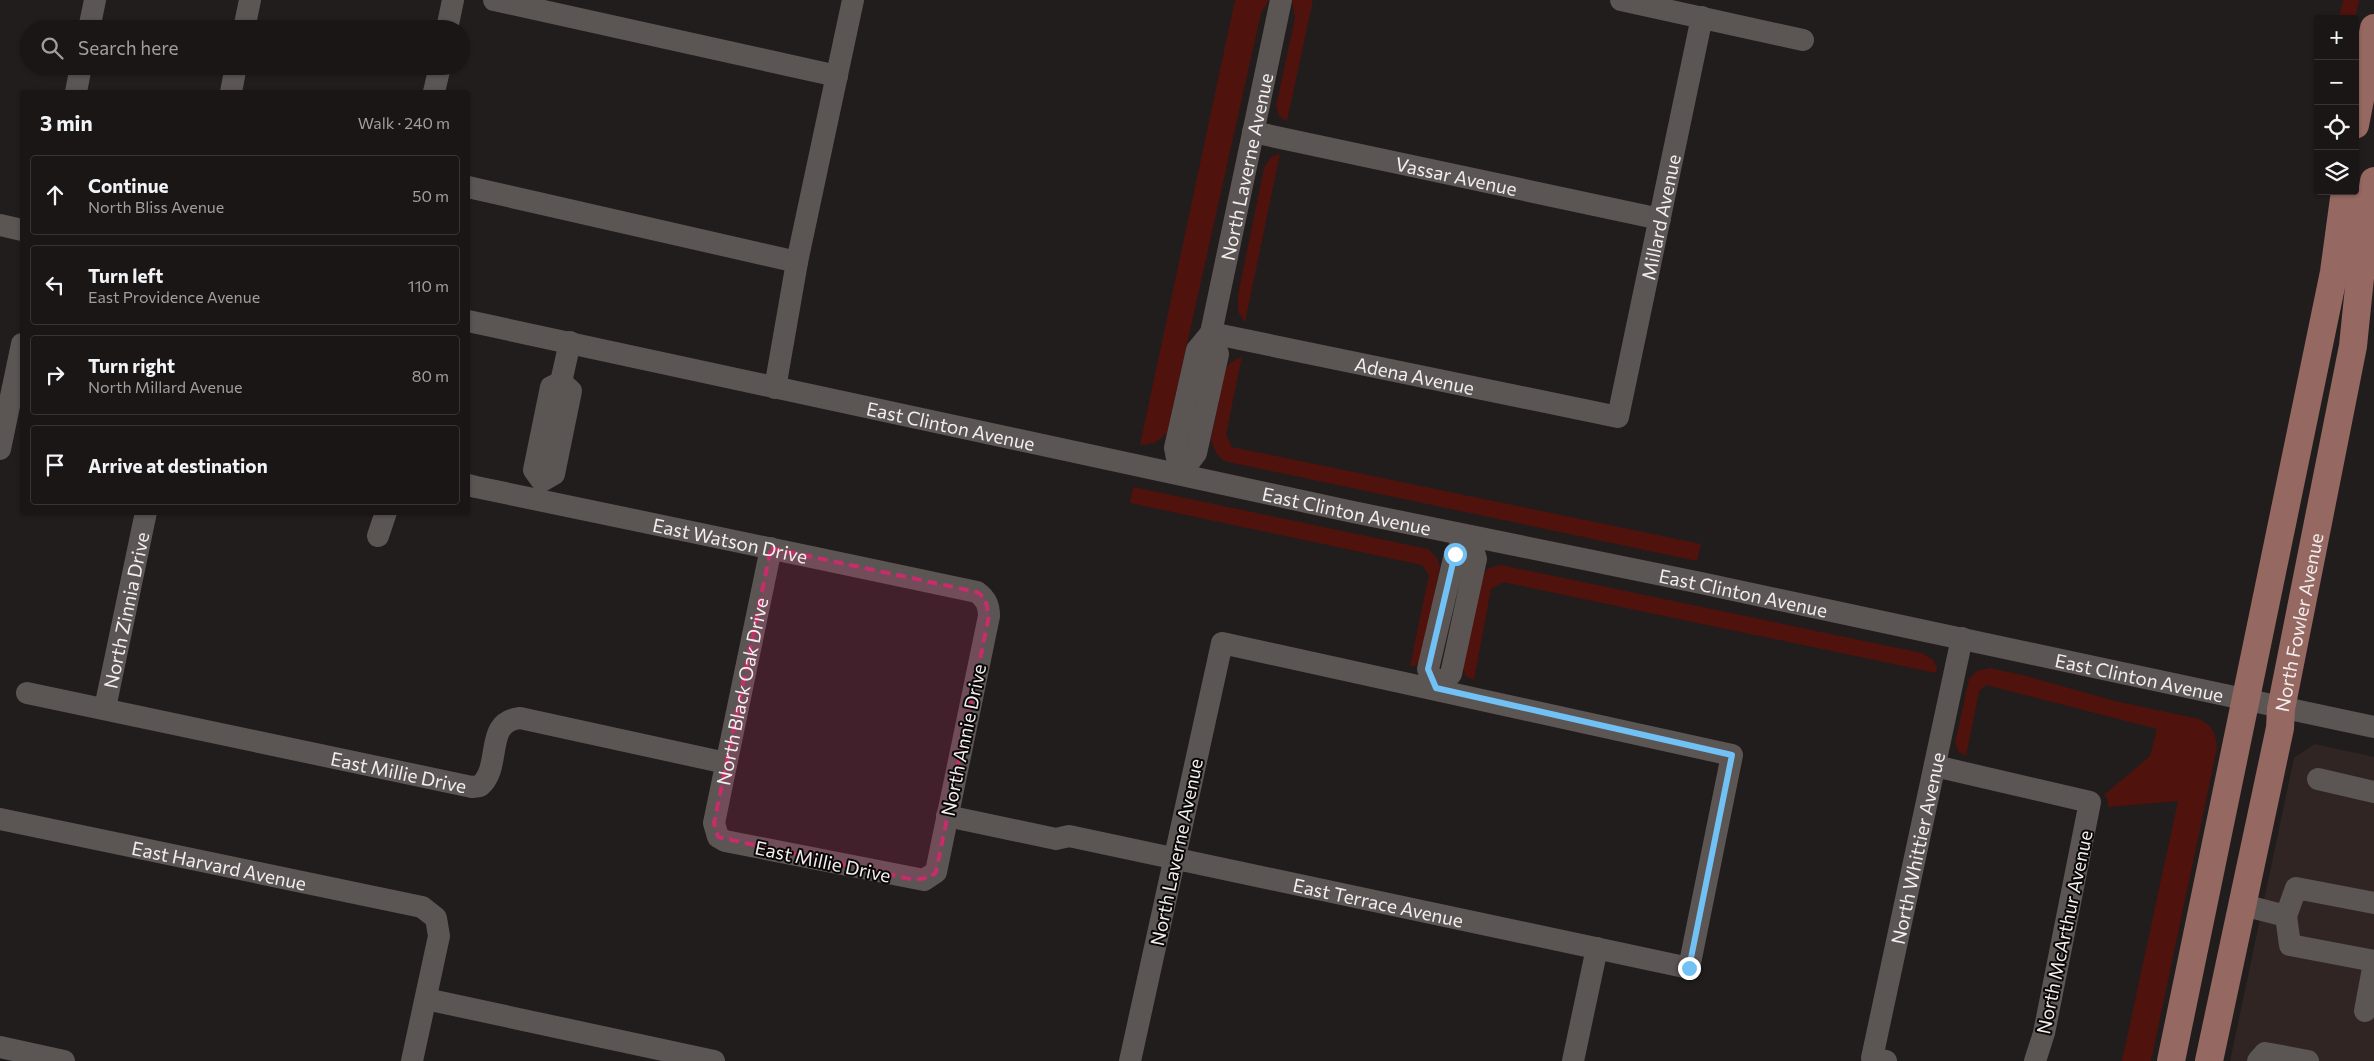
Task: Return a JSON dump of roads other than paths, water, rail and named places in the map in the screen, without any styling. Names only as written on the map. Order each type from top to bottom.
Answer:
[{"type":"main road","points":[[2359,105],[2374,28]]},
{"type":"main road","name":"North Fowler Avenue","points":[[2209,1061],[2280,728],[2281,709],[2353,346],[2362,258],[2374,181]]},
{"type":"main road","name":"North Fowler Avenue","points":[[2171,1061],[2334,272],[2344,195]]},
{"type":"street","points":[[91,20],[95,0]]},
{"type":"street","points":[[246,20],[250,0]]},
{"type":"street","points":[[449,20],[453,0]]},
{"type":"street","points":[[494,0],[837,76]]},
{"type":"street","points":[[775,388],[797,262],[853,0]]},
{"type":"street","name":"North Laverne Avenue","points":[[1211,333],[1281,0]]},
{"type":"street","points":[[1620,0],[1803,40]]},
{"type":"street","name":"Millard Avenue","points":[[1618,417],[1702,17]]},
{"type":"street","points":[[76,90],[79,75]]},
{"type":"street","points":[[231,90],[234,75]]},
{"type":"street","points":[[434,90],[438,75]]},
{"type":"street","name":"Vassar Avenue","points":[[1253,132],[1660,219]]},
{"type":"street","points":[[470,187],[797,262]]},
{"type":"street","points":[[0,225],[20,230]]},
{"type":"street","name":"East Clinton Avenue","points":[[470,321],[1469,536],[1962,638],[2374,728]]},
{"type":"street","points":[[1180,474],[1175,448],[1197,350],[1211,333]]},
{"type":"street","name":"Adena Avenue","points":[[1211,333],[1618,417]]},
{"type":"street","points":[[540,490],[534,470],[551,387],[561,382],[570,342]]},
{"type":"street","points":[[0,449],[20,354]]},
{"type":"street","name":"East Watson Drive","points":[[470,485],[540,490],[771,548],[977,592],[987,602]]},
{"type":"street","name":"North Zinnia Drive","points":[[104,708],[145,515]]},
{"type":"street","points":[[378,536],[385,515]]},
{"type":"street","points":[[1436,688],[1452,674],[1476,559],[1469,536]]},
{"type":"street","name":"North Black Oak Drive","points":[[716,834],[714,823],[771,548]]},
{"type":"street","name":"North Annie Drive","points":[[931,877],[936,872],[989,616],[987,602]]},
{"type":"street","name":"North Whittier Avenue","points":[[1879,1059],[1935,766],[1962,638]]},
{"type":"street","name":"North Laverne Avenue","points":[[1130,1061],[1222,643],[1436,688]]},
{"type":"street","name":"East Terrace Avenue","points":[[947,816],[1056,839],[1069,836],[1689,968],[1732,755],[1436,688]]},
{"type":"street","name":"East Millie Drive","points":[[27,693],[472,788],[480,786],[490,774],[498,732],[502,724],[510,719],[520,718],[726,763]]},
{"type":"street","name":"North McArthur Avenue","points":[[1935,766],[2090,802],[2044,1033],[2035,1061]]},
{"type":"street","points":[[2318,779],[2374,792]]},
{"type":"street","name":"East Harvard Avenue","points":[[0,819],[422,907],[436,918],[438,936],[426,998]]},
{"type":"street","name":"East Millie Drive","points":[[716,834],[724,841],[906,878],[924,880],[931,877]]},
{"type":"street","points":[[2365,1011],[2374,962],[2290,945],[2286,916],[2296,888],[2374,903]]},
{"type":"street","points":[[2243,905],[2286,916]]},
{"type":"street","points":[[1574,1061],[1597,948]]},
{"type":"street","points":[[412,1061],[426,998],[650,1054],[714,1061]]},
{"type":"street","points":[[0,1047],[64,1061]]},
{"type":"street","points":[[2258,1061],[2265,1053],[2308,1061]]}]
